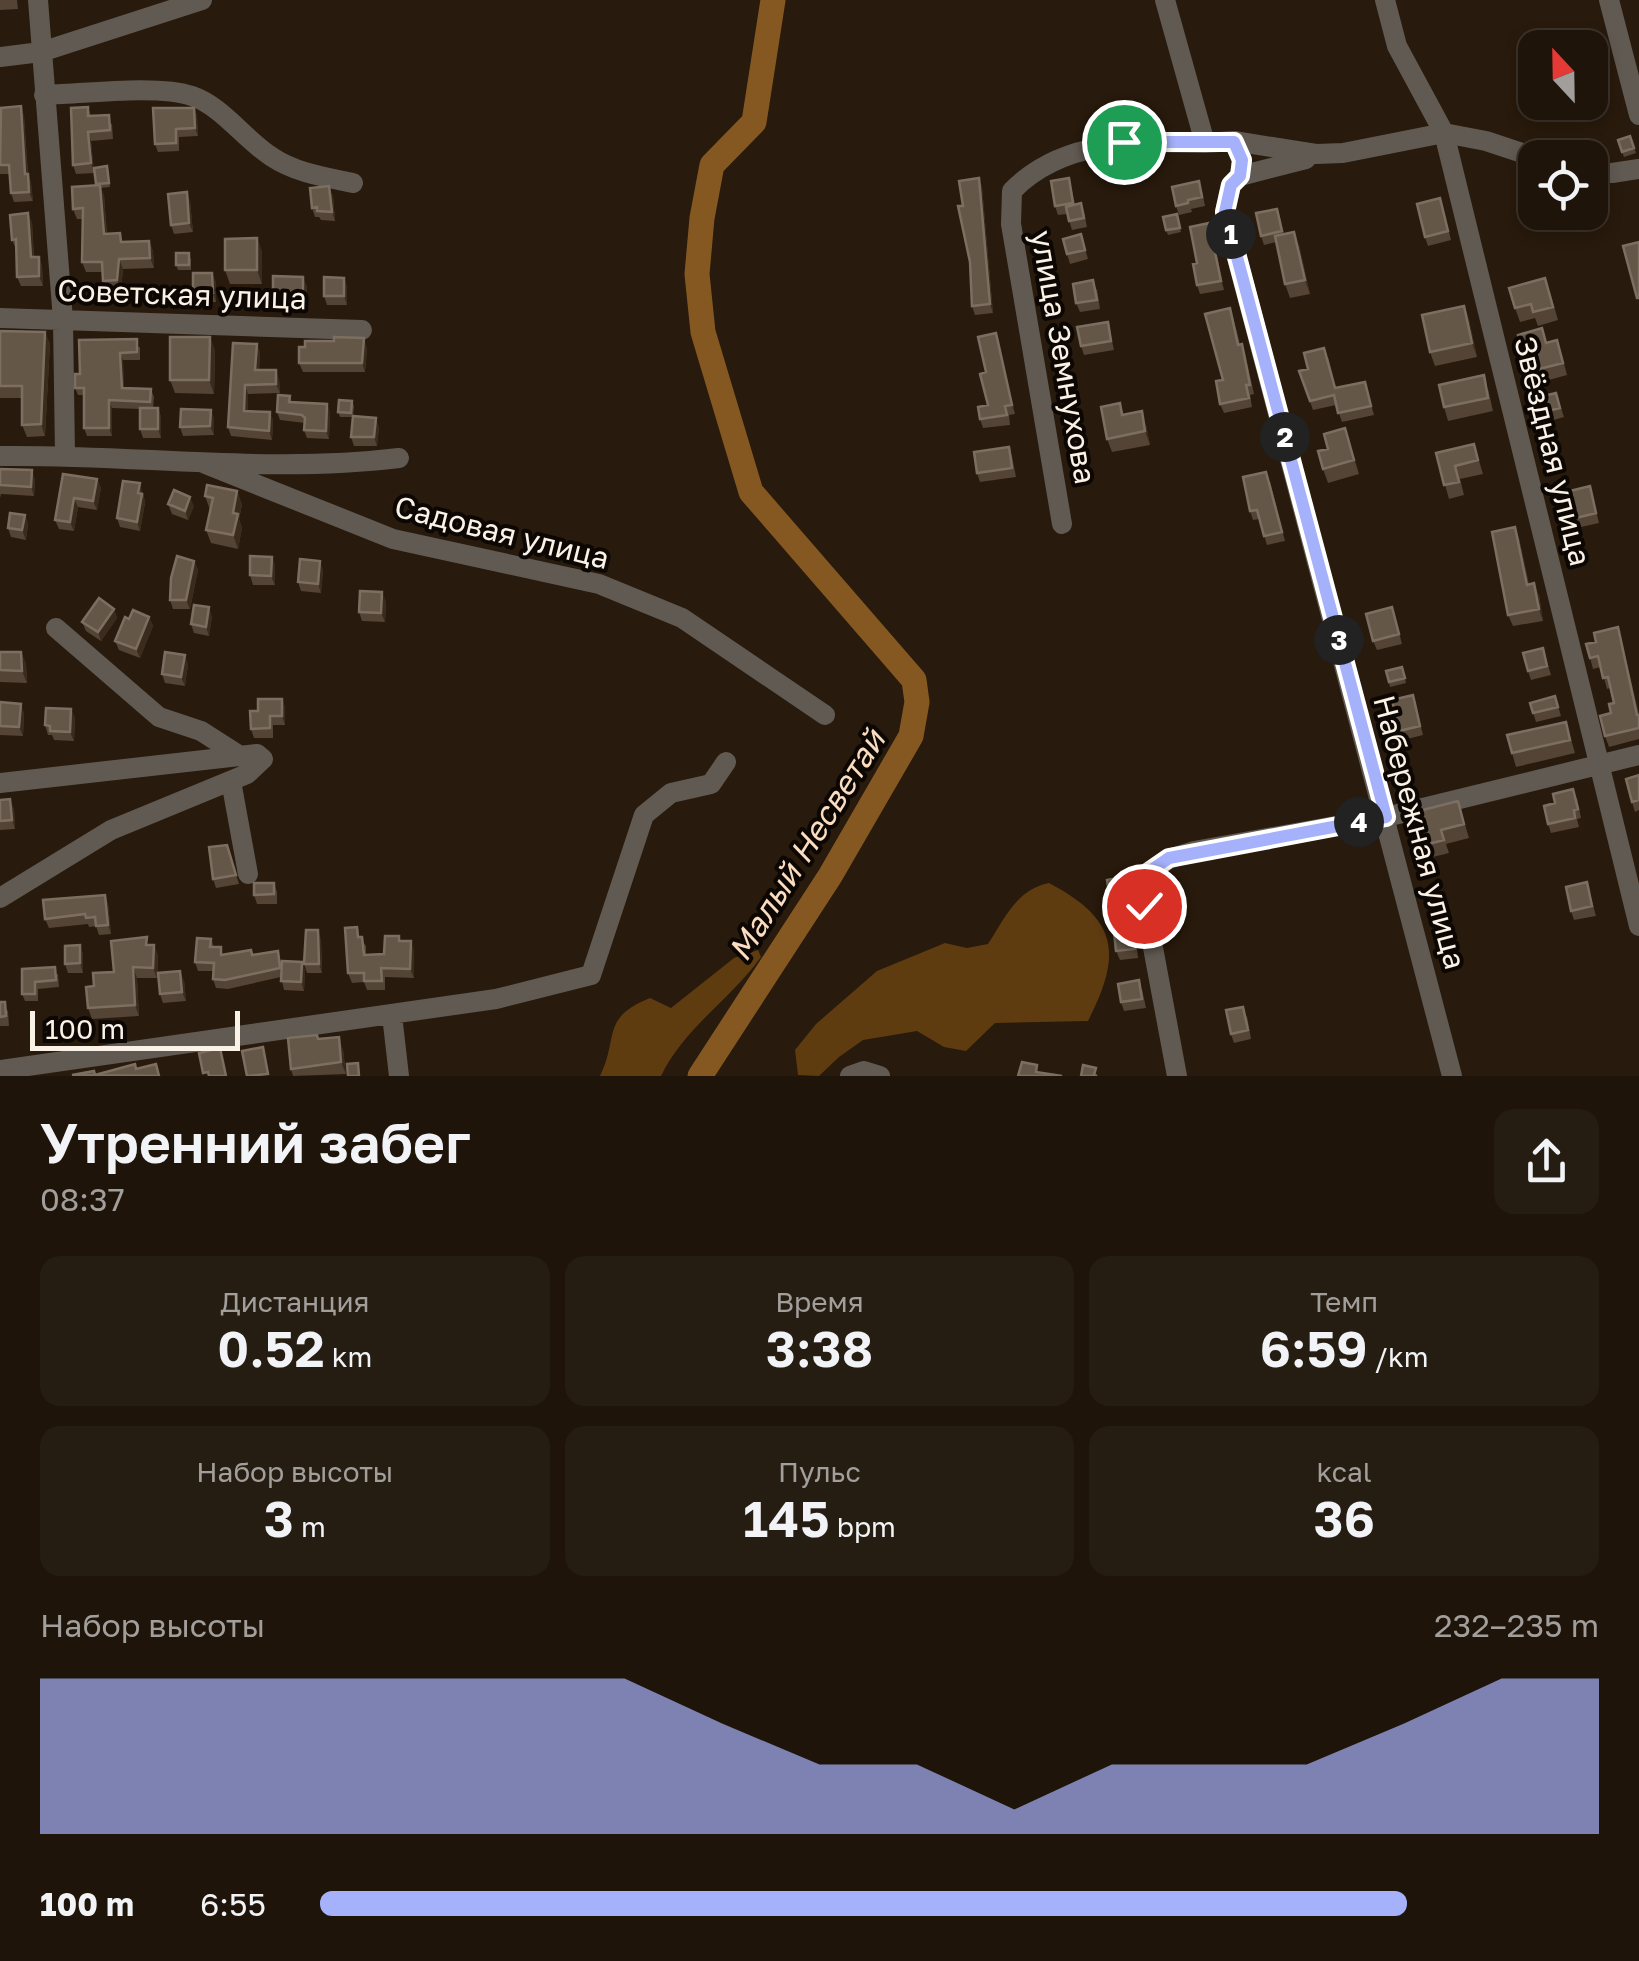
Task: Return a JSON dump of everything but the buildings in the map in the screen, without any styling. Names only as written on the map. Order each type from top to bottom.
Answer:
[{"type":"street","points":[[38,0],[63,320],[65,454]]},
{"type":"street","points":[[0,57],[40,52],[202,0]]},
{"type":"street","points":[[1165,0],[1205,142],[1234,142],[1316,154],[1343,153]]},
{"type":"street","name":"Звёздная улица","points":[[1386,0],[1397,46],[1444,133],[1639,926]]},
{"type":"street","points":[[1609,0],[1639,115]]},
{"type":"street","points":[[44,95],[190,95],[205,102],[274,159],[302,172],[352,183]]},
{"type":"street","points":[[1240,176],[1278,164],[1444,133],[1518,152]]},
{"type":"street","name":"улица Земнухова","points":[[1062,524],[1010,200],[1012,191],[1036,171],[1095,148],[1124,142],[1205,142]]},
{"type":"street","name":"Набережная улица","points":[[1234,142],[1242,160],[1240,176],[1231,185],[1225,212],[1452,1076]]},
{"type":"street","points":[[1608,174],[1639,169]]},
{"type":"street","name":"Советская улица","points":[[0,318],[362,330]]},
{"type":"street","name":"Садовая улица","points":[[0,456],[65,454],[203,463],[344,465],[399,458]]},
{"type":"street","name":"Садовая улица","points":[[203,463],[393,540],[599,584],[682,618],[825,715]]},
{"type":"street","points":[[56,628],[159,717],[201,732],[240,756]]},
{"type":"street","points":[[0,898],[111,830],[247,774],[263,759],[257,754],[3,776]]},
{"type":"street","points":[[1177,1076],[1140,878],[1169,858],[1194,851],[1386,817],[1639,755]]},
{"type":"street","points":[[0,1070],[392,1016],[496,999],[591,976],[644,815],[671,793],[711,784],[726,762]]},
{"type":"street","points":[[232,781],[248,874]]},
{"type":"street","points":[[392,1016],[399,1076]]},
{"type":"street","points":[[853,1074],[880,1076]]},
{"type":"shaded area","points":[[1049,883],[1089,911],[1108,941],[1106,976],[1088,1021],[995,1023],[966,1051],[944,1047],[917,1031],[863,1040],[819,1076],[798,1075],[795,1050],[816,1024],[877,971],[945,943],[967,948],[988,944],[1020,899]]},
{"type":"shaded area","points":[[758,950],[761,957],[682,1043],[661,1076],[600,1076],[613,1030],[624,1013],[650,998],[671,1008],[734,958]]},
{"type":"waterway","name":"Малый Несветай","points":[[700,1076],[830,876],[911,736],[917,702],[914,680],[751,492],[703,332],[697,274],[712,165],[754,122],[773,0]]},
{"type":"route","points":[[1124,142],[1234,142],[1240,149],[1240,176],[1231,185],[1225,212],[1386,817],[1169,858],[1140,878],[1144,906]]}]
